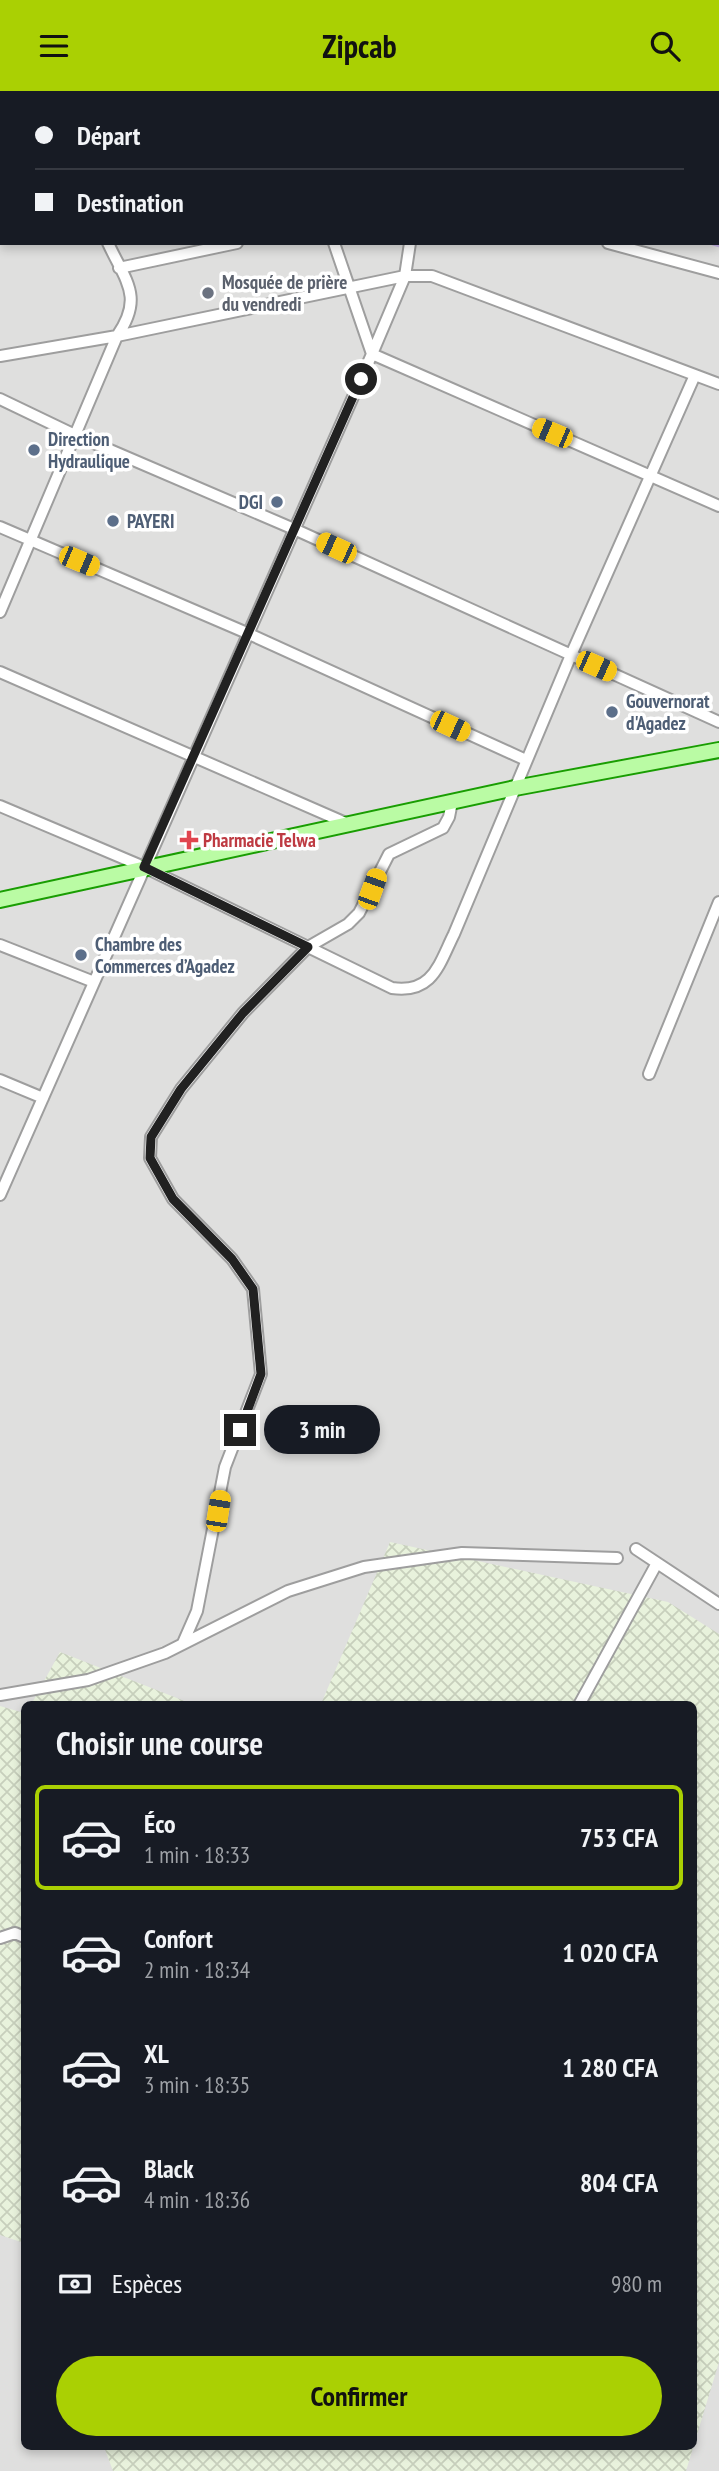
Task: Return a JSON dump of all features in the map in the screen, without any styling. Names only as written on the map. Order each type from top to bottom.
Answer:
[{"type":"main road","points":[[0,900],[515,788],[719,750]]},
{"type":"street","points":[[0,613],[117,336],[131,315],[130,289],[109,245]]},
{"type":"street","points":[[119,268],[228,245]]},
{"type":"street","points":[[335,245],[347,288],[372,354],[719,506]]},
{"type":"street","points":[[0,1195],[372,354],[405,276],[410,245]]},
{"type":"street","points":[[615,245],[719,273]]},
{"type":"street","points":[[0,356],[117,336],[405,276],[432,276],[719,384]]},
{"type":"street","points":[[0,806],[144,867],[392,988],[420,986],[433,976],[454,934],[571,655],[695,375]]},
{"type":"street","points":[[0,399],[75,435],[295,529],[719,722]]},
{"type":"street","points":[[0,527],[247,633],[526,760]]},
{"type":"street","points":[[0,671],[348,824]]},
{"type":"street","points":[[183,1643],[197,1611],[225,1467],[261,1374],[253,1289],[232,1259],[173,1199],[150,1158],[151,1137],[181,1089],[243,1013],[308,947],[354,918],[389,854],[443,828],[452,802]]},
{"type":"street","points":[[649,1074],[719,902]]},
{"type":"street","points":[[0,945],[94,982]]},
{"type":"street","points":[[0,1080],[43,1098]]},
{"type":"street","points":[[636,1549],[719,1604]]},
{"type":"street","points":[[0,1695],[88,1680],[165,1653],[288,1591],[364,1567],[462,1553],[617,1558]]},
{"type":"street","points":[[581,1701],[657,1563]]},
{"type":"street","points":[[0,1938],[15,1933],[21,1936]]},
{"type":"shaded area","points":[[0,245],[719,245],[719,2471],[0,2471]]},
{"type":"shaded area","points":[[390,1542],[668,1602],[719,1634],[719,2362],[697,2435],[697,1701],[322,1701]]},
{"type":"shaded area","points":[[60,1652],[184,1701],[33,1701]]},
{"type":"shaded area","points":[[0,1706],[21,1712],[21,2242],[0,2235]]},
{"type":"shaded area","points":[[105,2450],[692,2450],[686,2471],[113,2471]]},
{"type":"place","name":"Mosquée de prière du vendredi","points":[[208,293]]},
{"type":"place","name":"Direction Hydraulique","points":[[34,450]]},
{"type":"place","name":"DGI","points":[[277,502]]},
{"type":"place","name":"PAYERI","points":[[113,521]]},
{"type":"place","name":"Gouvernorat d'Agadez","points":[[612,712]]},
{"type":"place","name":"Pharmacie Telwa","points":[[189,840]]},
{"type":"place","name":"Chambre des Commerces d’Agadez","points":[[81,955]]},
{"type":"route","points":[[240,1430],[261,1374],[253,1289],[232,1259],[173,1199],[150,1158],[151,1137],[181,1089],[243,1013],[308,947],[144,867],[361,379]]}]
